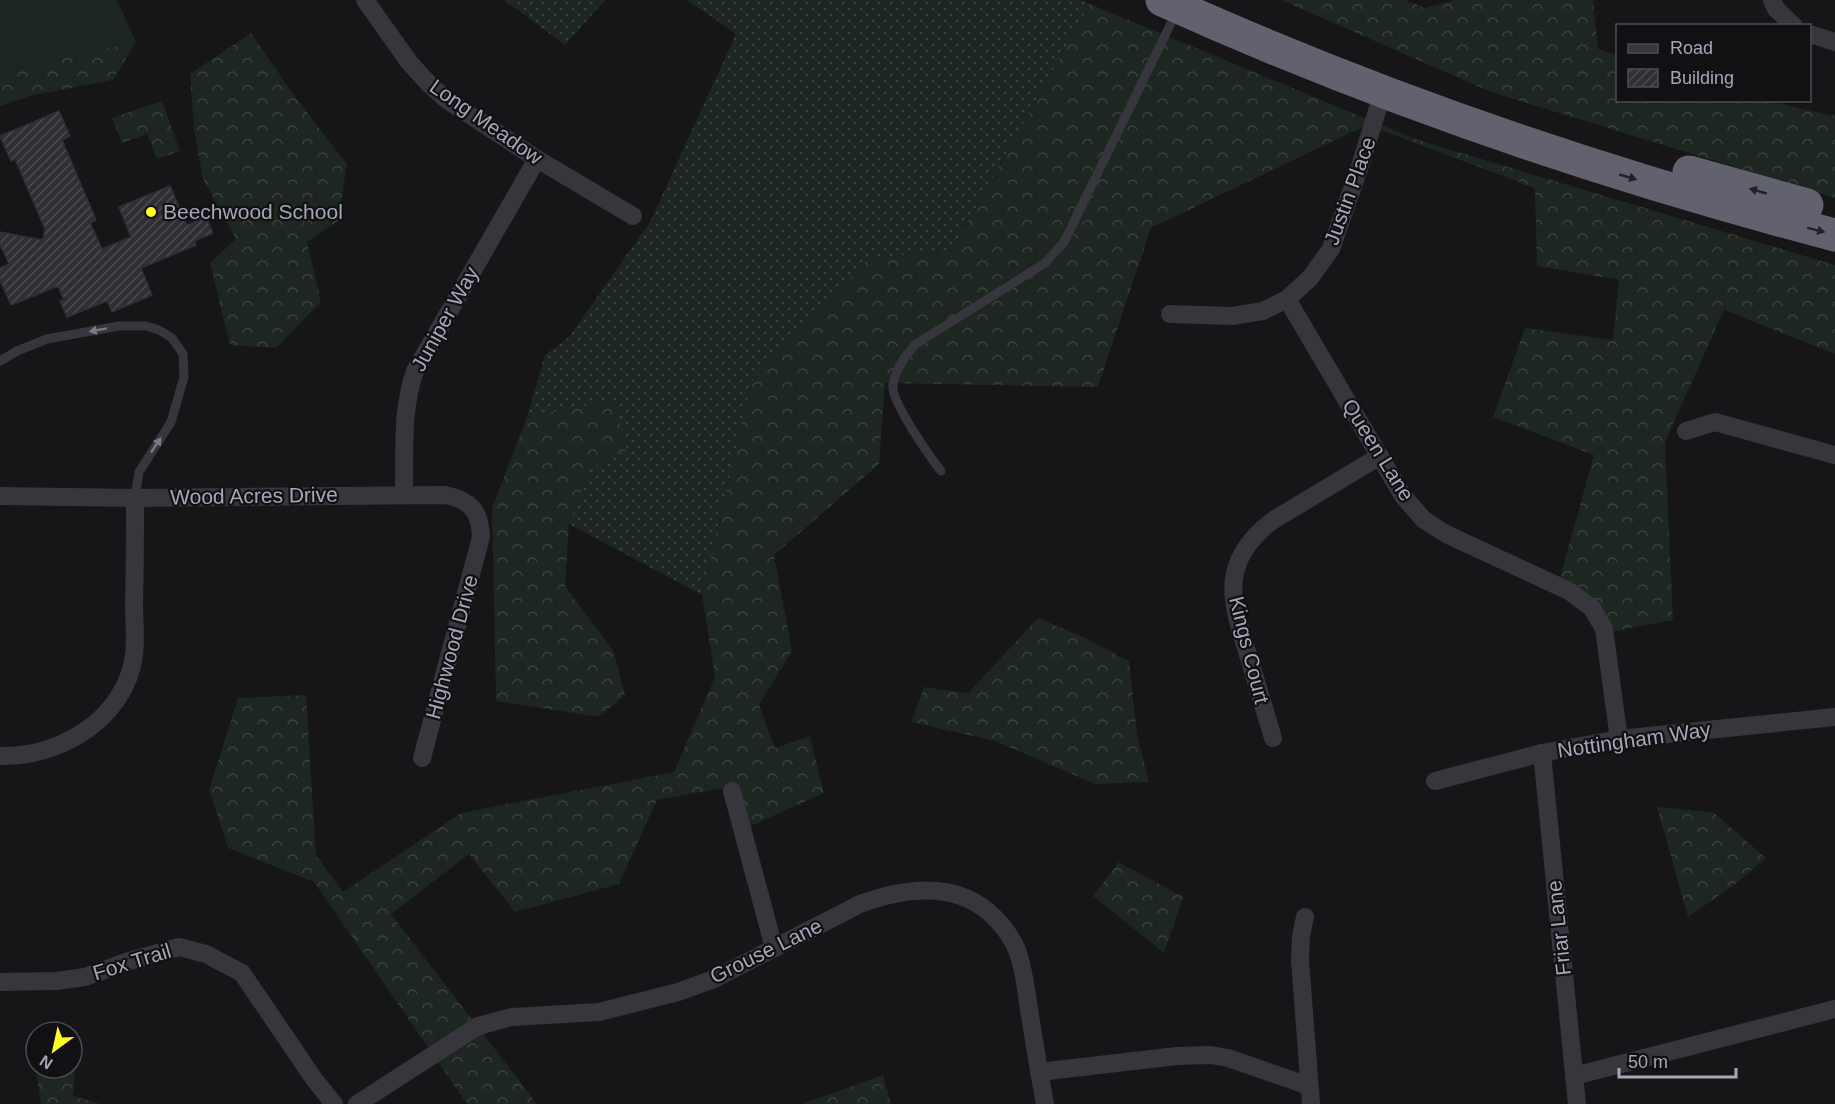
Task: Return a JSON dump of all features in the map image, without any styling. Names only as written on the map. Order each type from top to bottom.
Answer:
[{"type":"highway","points":[[1212,0],[1391,73],[1578,141],[1835,212]]},
{"type":"highway","points":[[1170,4],[1286,54],[1383,92],[1607,171],[1835,235]]},
{"type":"street","name":"Long Meadow","points":[[365,0],[409,62],[447,100],[476,121],[633,216]]},
{"type":"street","points":[[1772,0],[1776,9],[1792,24]]},
{"type":"street","points":[[1811,35],[1835,42]]},
{"type":"street","name":"Justin Place","points":[[1170,314],[1232,316],[1263,311],[1287,299],[1310,278],[1331,249],[1362,163],[1383,92]]},
{"type":"street","name":"Juniper Way","points":[[404,494],[407,404],[409,387],[415,371],[537,159]]},
{"type":"street","name":"Queen Lane","points":[[1287,299],[1403,496],[1424,520],[1446,534],[1569,591],[1592,608],[1604,628],[1619,739]]},
{"type":"street","points":[[1686,431],[1715,422],[1835,455]]},
{"type":"street","name":"Kings Court","points":[[1273,738],[1236,616],[1233,595],[1234,578],[1239,561],[1253,538],[1272,521],[1380,456]]},
{"type":"street","name":"Wood Acres Drive","points":[[0,496],[135,498],[444,495],[459,498],[472,507],[478,517],[481,537]]},
{"type":"street","points":[[0,756],[22,756],[48,750],[73,740],[99,719],[120,693],[134,655],[135,498]]},
{"type":"street","name":"Highwood Drive","points":[[422,758],[481,537]]},
{"type":"street","name":"Nottingham Way","points":[[1435,781],[1542,753],[1619,739],[1835,717]]},
{"type":"street","name":"Friar Lane","points":[[1542,753],[1577,1104]]},
{"type":"street","points":[[732,791],[774,948]]},
{"type":"street","name":"Grouse Lane","points":[[357,1104],[478,1026],[512,1017],[599,1012],[678,992],[714,979],[860,904],[885,895],[921,890],[942,891],[969,899],[988,911],[1002,926],[1018,952],[1045,1104]]},
{"type":"street","points":[[1039,1072],[1178,1056],[1211,1055],[1228,1058],[1310,1095],[1300,960],[1300,936],[1305,917]]},
{"type":"street","name":"Fox Trail","points":[[0,982],[56,981],[86,977],[126,962],[179,947],[206,954],[225,962],[242,974],[314,1079],[334,1104]]},
{"type":"street","points":[[1574,1077],[1835,1009]]},
{"type":"lane","points":[[941,471],[898,405],[892,387],[902,359],[916,344],[1045,263],[1064,242],[1170,4]]},
{"type":"lane","points":[[0,361],[17,351],[47,339],[119,326],[146,326],[159,330],[172,338],[183,354],[184,377],[171,422],[139,472],[135,498]]},
{"type":"green space","points":[[0,0],[117,0],[136,42],[0,71]]},
{"type":"green space","points":[[504,0],[605,0],[565,45]]},
{"type":"green space","points":[[687,0],[1081,0],[1090,4],[952,250],[868,259],[751,383],[702,595],[569,524],[614,400],[527,417],[545,355],[569,337],[650,222],[736,34]]},
{"type":"green space","points":[[1281,0],[1405,0],[1425,8],[1455,0],[1593,0],[1598,49],[1616,55],[1616,102],[1772,102],[1835,116],[1835,198],[1491,92]]},
{"type":"green space","points":[[1090,4],[1418,140],[1835,265],[1835,354],[1724,310],[1665,442],[1673,620],[1600,634],[1587,604],[1559,581],[1594,455],[1493,417],[1525,328],[1613,340],[1619,280],[1537,266],[1535,188],[1367,125],[1151,228],[1098,387],[885,383],[879,464],[774,555],[792,651],[759,705],[775,748],[810,736],[824,793],[746,828],[736,786],[657,800],[619,884],[515,912],[469,854],[391,914],[537,1104],[467,1104],[314,882],[228,848],[209,790],[238,698],[306,695],[316,855],[343,892],[461,813],[674,772],[715,677],[702,595],[751,383],[868,259],[952,250]]},
{"type":"green space","points":[[251,33],[296,98],[347,164],[338,221],[307,242],[321,302],[276,348],[230,345],[210,263],[236,239],[203,179],[194,130],[190,74]]},
{"type":"green space","points":[[136,42],[113,80],[29,96],[0,106],[0,71]]},
{"type":"green space","points":[[162,101],[180,151],[157,159],[147,134],[122,143],[112,118]]},
{"type":"green space","points":[[614,400],[627,450],[590,469],[569,524],[565,586],[613,650],[625,695],[599,717],[496,701],[492,508],[527,417]]},
{"type":"green space","points":[[1038,618],[1083,637],[1129,661],[1137,734],[1149,782],[1095,784],[995,741],[911,722],[924,687],[968,693]]},
{"type":"green space","points":[[1657,807],[1713,812],[1766,858],[1734,885],[1688,917]]},
{"type":"green space","points":[[1119,862],[1183,897],[1164,953],[1093,896]]},
{"type":"green space","points":[[883,1075],[891,1104],[802,1104]]},
{"type":"green space","points":[[37,1080],[74,1080],[73,1096],[101,1104],[41,1104]]},
{"type":"building","name":"Beechwood School","points":[[59,111],[70,136],[62,140],[96,220],[90,223],[102,249],[131,237],[119,207],[170,186],[187,225],[206,217],[213,233],[194,241],[196,245],[141,268],[152,295],[112,312],[107,301],[67,317],[60,301],[64,300],[58,286],[11,305],[0,280],[0,268],[9,264],[0,244],[0,232],[43,240],[45,229],[15,159],[11,161],[0,136]]},
{"type":"place","name":"Beechwood School","points":[[151,212]]}]
